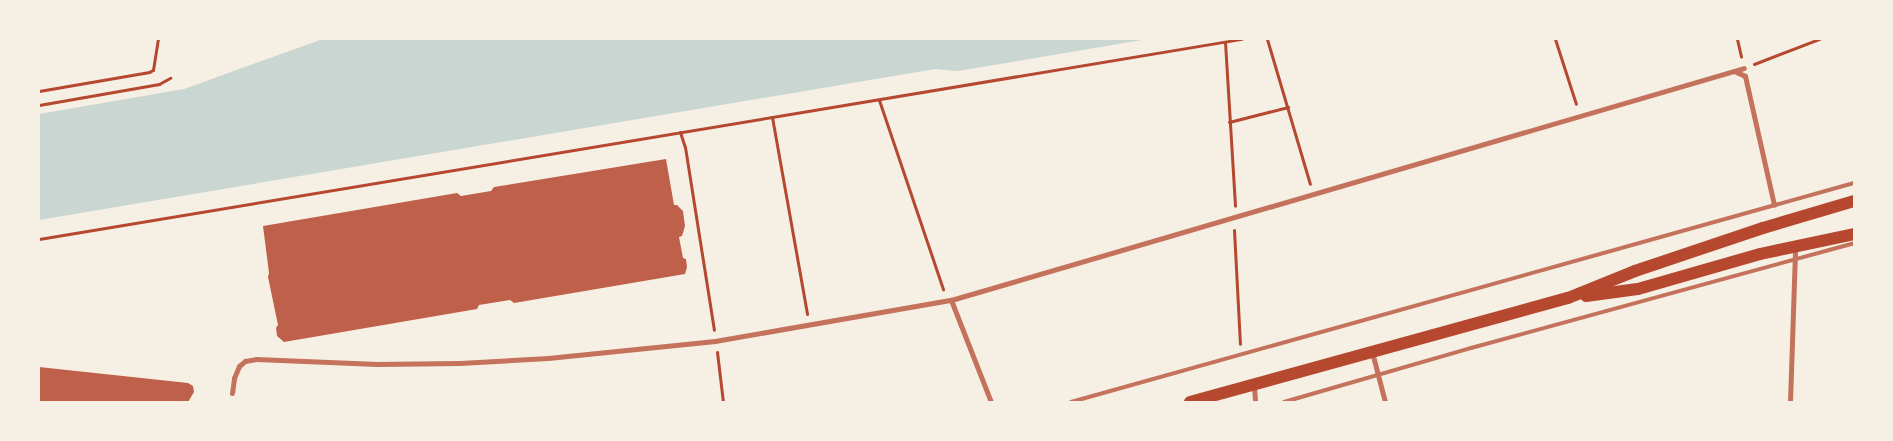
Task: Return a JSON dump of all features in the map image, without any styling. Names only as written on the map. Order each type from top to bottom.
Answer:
[{"type":"main road","points":[[1190,402],[1568,298],[1635,271],[1763,228],[1854,201]]},
{"type":"main road","points":[[1568,298],[1638,289],[1795,246],[1854,234]]},
{"type":"street","points":[[232,393],[234,378],[239,366],[246,361],[256,359],[377,364],[460,363],[626,351],[716,340],[950,300],[1744,68]]},
{"type":"street","points":[[1730,71],[1745,76],[1774,205]]},
{"type":"street","points":[[1790,402],[1795,246]]},
{"type":"street","points":[[950,300],[991,402]]},
{"type":"street","points":[[1372,352],[1385,402]]},
{"type":"street","points":[[1254,385],[1255,402]]},
{"type":"lane","points":[[1071,402],[1854,183]]},
{"type":"lane","points":[[1284,402],[1471,348],[1854,243]]},
{"type":"path","points":[[39,91],[153,70],[158,39]]},
{"type":"path","points":[[39,239],[1240,39]]},
{"type":"path","points":[[1267,39],[1312,194]]},
{"type":"path","points":[[1556,39],[1580,116]]},
{"type":"path","points":[[1737,39],[1744,68],[1819,39]]},
{"type":"path","points":[[1225,42],[1233,199],[1236,217],[1240,355]]},
{"type":"path","points":[[39,105],[158,84],[170,78]]},
{"type":"path","points":[[879,100],[939,281],[950,300]]},
{"type":"path","points":[[1229,122],[1288,107]]},
{"type":"path","points":[[772,117],[809,325]]},
{"type":"path","points":[[680,132],[716,340],[723,402]]},
{"type":"shaded area","points":[[323,39],[1148,39],[958,71],[935,69],[39,220],[39,114],[184,89]]},
{"type":"building","points":[[666,159],[674,205],[677,205],[683,211],[685,226],[682,236],[679,237],[683,258],[686,259],[687,267],[685,274],[514,303],[510,300],[479,305],[477,309],[284,342],[277,336],[276,328],[278,325],[268,277],[263,226],[457,193],[461,196],[491,191],[494,187]]},
{"type":"building","points":[[39,367],[188,383],[193,386],[194,392],[188,402],[39,402]]}]
